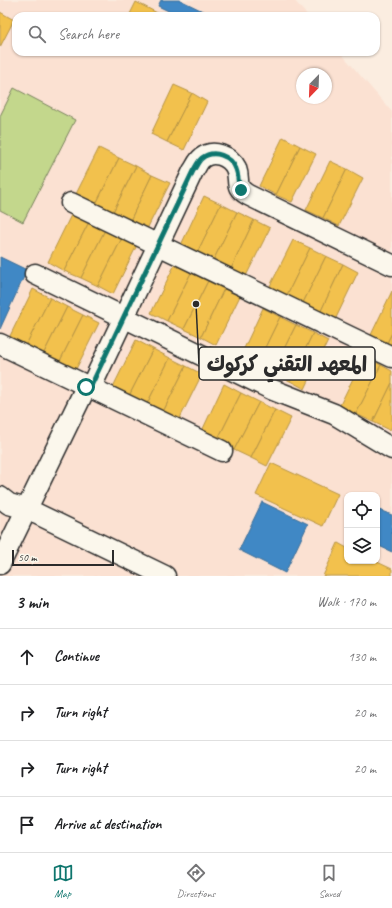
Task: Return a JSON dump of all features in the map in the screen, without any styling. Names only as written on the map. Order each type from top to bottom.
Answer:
[{"type":"street","points":[[0,564],[9,505],[88,388],[193,171],[201,159],[210,153],[221,155],[231,160],[236,169],[238,185],[241,190],[248,195],[392,265]]},
{"type":"street","points":[[71,203],[392,357]]},
{"type":"street","points":[[35,274],[273,390],[334,414],[392,449]]},
{"type":"street","points":[[0,344],[88,388],[222,451]]},
{"type":"street","points":[[9,505],[165,576]]},
{"type":"shaded area","points":[[0,0],[294,0],[304,12],[12,12],[12,56],[343,56],[392,112],[392,576],[0,576]]},
{"type":"green space","points":[[14,88],[75,120],[23,222],[0,210],[0,116]]},
{"type":"building: Homes","points":[[136,2],[155,12],[131,12]]},
{"type":"building: Homes","points":[[0,12],[12,19],[12,24],[0,47]]},
{"type":"building: Homes","points":[[174,85],[192,93],[167,142],[151,134]]},
{"type":"building: Homes","points":[[192,93],[207,102],[184,150],[167,142]]},
{"type":"building: Homes","points":[[283,137],[300,146],[276,195],[259,186]]},
{"type":"building: Homes","points":[[300,146],[316,154],[292,202],[276,195]]},
{"type":"building: Homes","points":[[99,148],[119,158],[95,206],[75,196]]},
{"type":"building: Homes","points":[[119,158],[136,166],[112,214],[95,206]]},
{"type":"building: Homes","points":[[330,161],[347,169],[323,218],[306,210]]},
{"type":"building: Homes","points":[[136,166],[152,175],[129,223],[112,214]]},
{"type":"building: Homes","points":[[347,169],[363,178],[339,226],[323,218]]},
{"type":"building: Homes","points":[[152,175],[170,183],[146,231],[129,223]]},
{"type":"building: Homes","points":[[204,196],[221,204],[197,253],[181,245]]},
{"type":"building: Homes","points":[[221,204],[237,212],[213,261],[197,253]]},
{"type":"building: Homes","points":[[237,212],[254,220],[231,269],[213,261]]},
{"type":"building: Homes","points":[[72,213],[89,222],[64,271],[48,262]]},
{"type":"building: Homes","points":[[254,220],[270,228],[246,276],[231,269]]},
{"type":"building: Homes","points":[[89,222],[105,230],[81,278],[64,271]]},
{"type":"building: Homes","points":[[105,230],[122,238],[98,286],[81,278]]},
{"type":"building: Homes","points":[[122,238],[137,245],[113,294],[98,286]]},
{"type":"building: Homes","points":[[293,240],[310,248],[286,297],[269,288]]},
{"type":"building: Homes","points":[[310,248],[326,256],[302,305],[286,297]]},
{"type":"building: Homes","points":[[326,256],[343,264],[320,313],[302,305]]},
{"type":"building: Homes","points":[[175,264],[191,273],[167,321],[151,313]]},
{"type":"building: Homes","points":[[343,264],[358,272],[335,320],[320,313]]},
{"type":"building: Homes","points":[[191,273],[208,281],[184,329],[167,321]]},
{"type":"building: Homes","points":[[208,281],[224,289],[201,337],[184,329]]},
{"type":"building: Homes","points":[[33,289],[50,298],[25,347],[9,338]]},
{"type":"building: Homes","points":[[224,289],[240,296],[216,345],[201,337]]},
{"type":"building: Homes","points":[[392,291],[392,333],[386,345],[370,337]]},
{"type":"building: Homes","points":[[50,298],[67,307],[43,355],[25,347]]},
{"type":"building: Homes","points":[[67,307],[83,315],[59,363],[43,355]]},
{"type":"building: Homes","points":[[263,308],[280,317],[256,366],[240,357]]},
{"type":"building: Homes","points":[[83,315],[99,323],[75,371],[59,363]]},
{"type":"building: Homes","points":[[280,317],[296,325],[272,373],[256,366]]},
{"type":"building: Homes","points":[[296,325],[313,333],[290,381],[272,373]]},
{"type":"building: Homes","points":[[313,333],[328,341],[305,389],[290,381]]},
{"type":"building: Homes","points":[[392,333],[392,348],[386,345]]},
{"type":"building: Homes","points":[[136,340],[153,349],[128,398],[112,389]]},
{"type":"building: Homes","points":[[153,349],[170,358],[146,406],[128,398]]},
{"type":"building: Homes","points":[[364,356],[381,365],[356,414],[340,405]]},
{"type":"building: Homes","points":[[170,358],[186,366],[162,414],[146,406]]},
{"type":"building: Homes","points":[[381,365],[392,371],[392,383],[373,422],[356,414]]},
{"type":"building: Homes","points":[[186,366],[202,374],[178,422],[162,414]]},
{"type":"building: Homes","points":[[392,383],[392,426],[390,430],[373,422]]},
{"type":"building: Homes","points":[[224,384],[241,393],[217,441],[201,433]]},
{"type":"building: Homes","points":[[241,393],[259,402],[234,450],[217,441]]},
{"type":"building: Homes","points":[[259,402],[275,410],[251,458],[234,450]]},
{"type":"building: Homes","points":[[275,410],[291,418],[267,466],[251,458]]},
{"type":"building: Homes","points":[[271,463],[338,494],[323,526],[256,495]]},
{"type":"building: Homes","points":[[338,543],[344,546],[344,564],[380,563],[392,569],[392,576],[323,576]]},
{"type":"building: Schools","points":[[161,0],[180,0],[205,12],[171,12],[158,6]]},
{"type":"building: Schools","points":[[0,257],[27,270],[0,329]]},
{"type":"building: Schools","points":[[262,502],[308,524],[285,573],[239,550]]},
{"type":"building: Schools","points":[[380,510],[392,515],[392,552],[380,546]]},
{"type":"place","name":"المعهد التقني كركوك","points":[[196,304]]},
{"type":"route","points":[[86,387],[90,388],[193,171],[201,159],[210,153],[221,155],[231,160],[236,169],[238,185],[241,190]]}]
